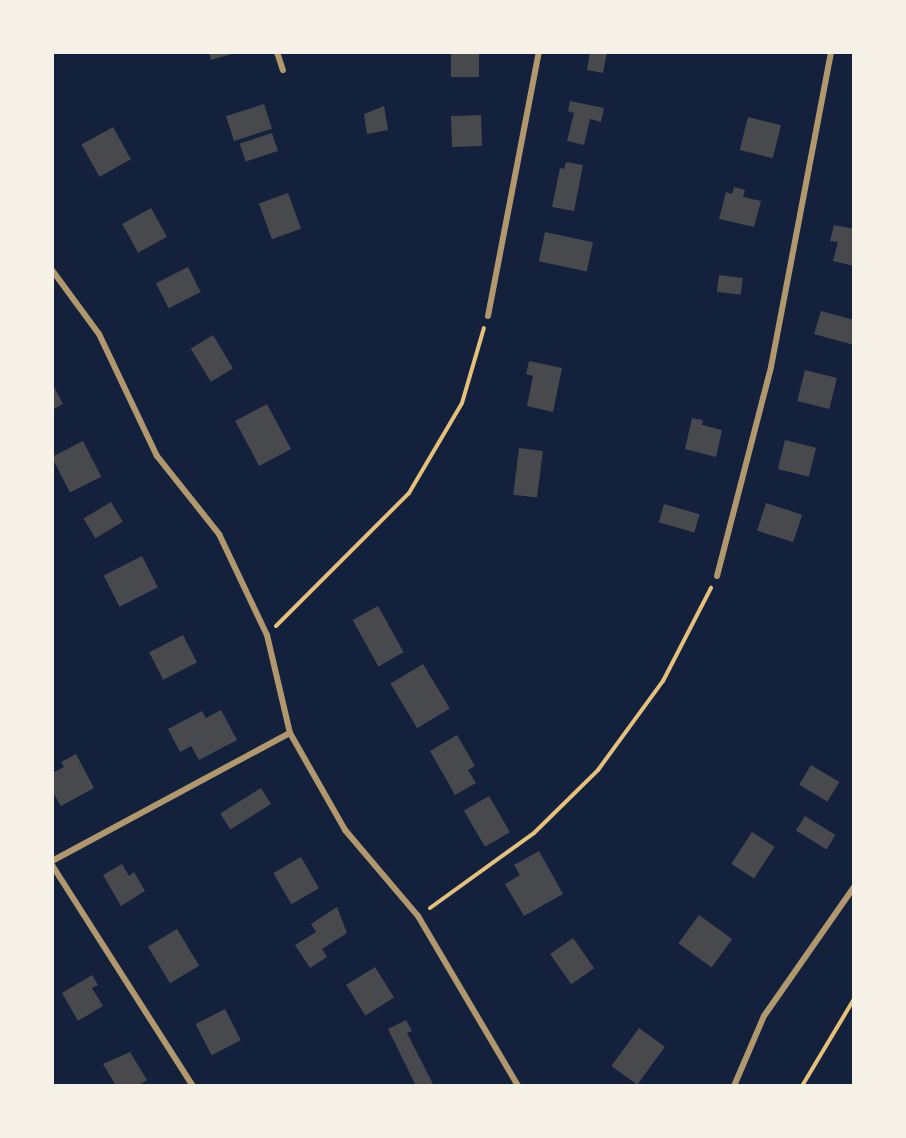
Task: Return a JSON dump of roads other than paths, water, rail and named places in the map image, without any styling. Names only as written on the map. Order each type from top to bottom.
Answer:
[{"type":"street","points":[[278,52],[283,70]]},
{"type":"street","points":[[488,316],[539,52]]},
{"type":"street","points":[[717,576],[771,367],[831,52]]},
{"type":"street","points":[[52,270],[99,334],[157,456],[219,534],[267,635],[290,733],[345,830],[418,916],[518,1086]]},
{"type":"street","points":[[193,1086],[52,863],[290,733]]},
{"type":"street","points":[[734,1086],[764,1016],[854,887]]}]
